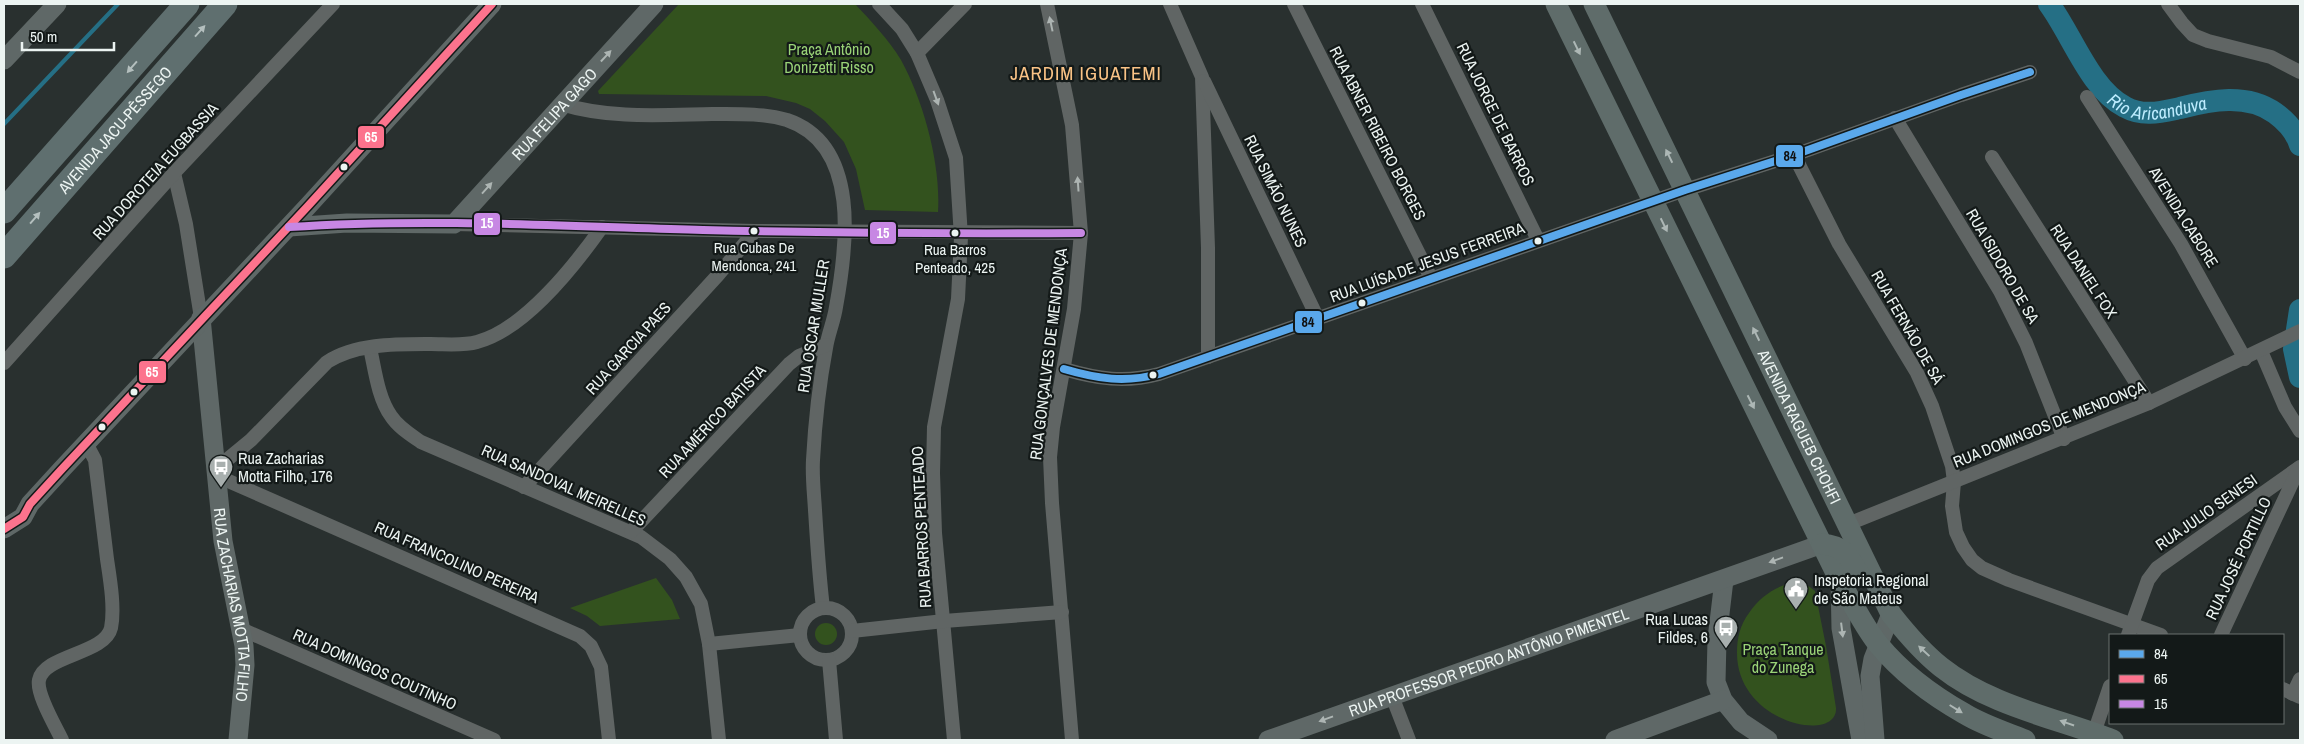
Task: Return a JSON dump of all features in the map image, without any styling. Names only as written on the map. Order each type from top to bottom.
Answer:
[{"type":"highway","name":"AVENIDA JACU-PÊSSEGO","points":[[4,211],[187,4]]},
{"type":"highway","name":"AVENIDA JACU-PÊSSEGO","points":[[4,256],[225,4]]},
{"type":"main road","points":[[4,60],[57,4]]},
{"type":"main road","points":[[4,529],[23,516],[30,504],[201,318],[289,227],[492,4]]},
{"type":"main road","name":"RUA FELIPA GAGO","points":[[454,224],[561,104],[654,4]]},
{"type":"main road","name":"AVENIDA RAGUEB CHOHFI","points":[[1556,4],[1840,581],[1879,644],[1912,677],[1939,698],[1966,715],[2025,740]]},
{"type":"main road","name":"AVENIDA RAGUEB CHOHFI","points":[[1594,4],[1890,611],[1922,650],[1942,668],[1962,680],[1994,698],[2104,736]]},
{"type":"main road","points":[[289,227],[347,223],[454,224]]},
{"type":"main road","name":"RUA ZACHARIAS MOTTA FILHO","points":[[201,318],[223,542],[244,646],[245,665],[238,740]]},
{"type":"main road","points":[[4,515],[30,504]]},
{"type":"main road","points":[[1822,544],[1833,545],[1847,554],[1873,596],[1890,611],[1870,676],[1864,739]]},
{"type":"main road","name":"RUA PROFESSOR PEDRO ANTÔNIO PIMENTEL","points":[[1268,740],[1822,544]]},
{"type":"main road","points":[[1724,580],[1716,682],[1724,700],[1741,722],[1768,740]]},
{"type":"main road","points":[[1840,581],[1842,628],[1864,739]]},
{"type":"main road","points":[[1615,740],[1724,700]]},
{"type":"street","name":"RUA DOROTEIA EUGBASSIA","points":[[4,363],[174,173],[333,4]]},
{"type":"street","name":"RUA BARROS PENTEADO","points":[[879,4],[902,29],[917,53],[937,100],[956,158],[961,234],[958,299],[934,427],[935,533],[954,740]]},
{"type":"street","points":[[917,53],[965,4]]},
{"type":"street","name":"RUA GONÇALVES DE MENDONÇA","points":[[1047,4],[1072,125],[1081,233],[1074,309],[1053,427],[1050,457],[1052,503],[1072,740]]},
{"type":"street","points":[[1170,4],[1202,77],[1208,248],[1208,357]]},
{"type":"street","name":"RUA ABNER RIBEIRO BORGES","points":[[1294,4],[1431,278]]},
{"type":"street","name":"RUA JORGE DE BARROS","points":[[1422,4],[1538,240]]},
{"type":"street","points":[[2168,4],[2193,35],[2208,42],[2271,57],[2300,72]]},
{"type":"street","name":"RUA LUÍSA DE JESUS FERREIRA","points":[[1064,369],[1096,379],[1130,380],[1145,378],[1318,319],[1538,240],[2030,72]]},
{"type":"street","name":"RUA SIMÃO NUNES","points":[[1202,77],[1318,319]]},
{"type":"street","name":"AVENIDA CABORE","points":[[2087,97],[2181,244],[2245,359]]},
{"type":"street","name":"RUA OSCAR MULLER","points":[[561,104],[588,112],[618,115],[750,114],[784,120],[811,132],[822,143],[833,160],[840,181],[844,232],[836,309],[826,345],[813,462],[819,579],[823,608]]},
{"type":"street","name":"RUA ISIDORO DE SA","points":[[1895,118],[2000,291],[2026,343],[2064,439]]},
{"type":"street","name":"RUA FERNÃO DE SÁ","points":[[1794,154],[1839,244],[1917,373],[1932,406],[1952,466],[1954,482],[1953,518],[1963,547],[1972,560],[1982,568],[2009,580],[2130,629],[2155,634]]},
{"type":"street","name":"RUA DANIEL FOX","points":[[1992,157],[2149,403]]},
{"type":"street","name":"RUA ZACHARIAS MOTTA FILHO","points":[[174,173],[186,224],[201,318]]},
{"type":"street","points":[[454,224],[961,234],[1081,233]]},
{"type":"street","points":[[217,472],[327,362],[340,354],[370,348],[413,344],[477,342],[496,335],[532,309],[585,251],[602,227]]},
{"type":"street","name":"RUA GARCIA PAES","points":[[524,487],[718,275],[755,231]]},
{"type":"street","name":"RUA DOMINGOS DE MENDONÇA","points":[[1848,524],[2064,439],[2149,403],[2245,359],[2300,331]]},
{"type":"street","name":"RUA AMÉRICO BATISTA","points":[[631,532],[788,364],[799,356],[826,345]]},
{"type":"street","name":"RUA SANDOVAL MEIRELLES","points":[[370,348],[382,395],[390,416],[403,429],[421,442],[631,532],[656,547],[686,577],[701,604],[709,644],[719,740]]},
{"type":"street","points":[[2261,351],[2284,407],[2300,431]]},
{"type":"street","points":[[62,740],[43,699],[39,680],[43,673],[58,662],[100,642],[110,629],[110,585],[95,460],[86,443]]},
{"type":"street","name":"RUA JULIO SENESI","points":[[2130,629],[2148,580],[2157,568],[2300,467]]},
{"type":"street","name":"RUA JOSÉ PORTILLO","points":[[2221,634],[2300,467]]},
{"type":"street","name":"RUA FRANCOLINO PEREIRA","points":[[217,472],[580,636],[591,646],[601,667],[608,740]]},
{"type":"street","points":[[823,608],[830,608],[843,614],[848,618],[852,631],[850,645],[846,651],[836,658],[829,660],[811,656],[803,647],[800,635],[801,625],[806,616],[814,610],[823,608]]},
{"type":"street","points":[[852,631],[944,621],[1062,612]]},
{"type":"street","name":"RUA DOMINGOS COUTINHO","points":[[241,629],[494,740]]},
{"type":"street","points":[[709,644],[800,635]]},
{"type":"street","points":[[829,660],[836,740]]},
{"type":"street","points":[[2292,694],[2300,679]]},
{"type":"street","points":[[2104,736],[2109,694]]},
{"type":"street","points":[[1392,696],[1409,740]]},
{"type":"green space","name":"Praça Antônio Donizetti Risso","points":[[679,4],[855,4],[880,31],[901,60],[917,95],[934,154],[937,174],[938,212],[865,210],[856,169],[844,142],[825,121],[810,109],[796,103],[766,96],[599,94],[598,91]]},
{"type":"green space","points":[[656,578],[672,600],[680,619],[600,626],[587,616],[570,608]]},
{"type":"green space","name":"Praça Tanque do Zunega","points":[[1802,581],[1815,591],[1836,708],[1832,719],[1821,725],[1806,725],[1787,721],[1769,711],[1753,697],[1741,677],[1737,653],[1741,627],[1759,601],[1779,587]]},
{"type":"green space","points":[[826,623],[834,626],[837,634],[834,642],[826,645],[818,642],[815,634],[818,626]]},
{"type":"waterway","points":[[4,124],[118,4]]},
{"type":"waterway","name":"Rio Aricanduva","points":[[2049,4],[2092,75],[2113,99],[2125,107],[2139,112],[2152,113],[2216,101],[2229,100],[2253,103],[2275,113],[2283,120],[2293,131],[2300,145]]},
{"type":"waterway","name":"Rio Aricanduva","points":[[2300,310],[2294,349],[2300,377]]},
{"type":"transit line","name":"65","points":[[4,529],[23,517],[30,504],[308,206],[492,4]]},
{"type":"transit line","name":"84","points":[[1064,369],[1112,379],[1147,377],[1159,374],[1685,190],[1794,155],[2030,72]]},
{"type":"transit line","name":"15","points":[[289,227],[340,224],[444,223],[798,232],[1081,233]]},
{"type":"place","name":"Rua Cubas De Mendonca, 241","points":[[754,231]]},
{"type":"place","name":"Rua Barros Penteado, 425","points":[[955,233]]},
{"type":"place","name":"Rua Zacharias Motta Filho, 176","points":[[221,488]]},
{"type":"place","name":"Inspetoria Regional de São Mateus","points":[[1796,610]]},
{"type":"place","name":"Rua Lucas Fildes, 6","points":[[1726,649]]},
{"type":"district","name":"JARDIM IGUATEMI","points":[[1086,73]]}]
